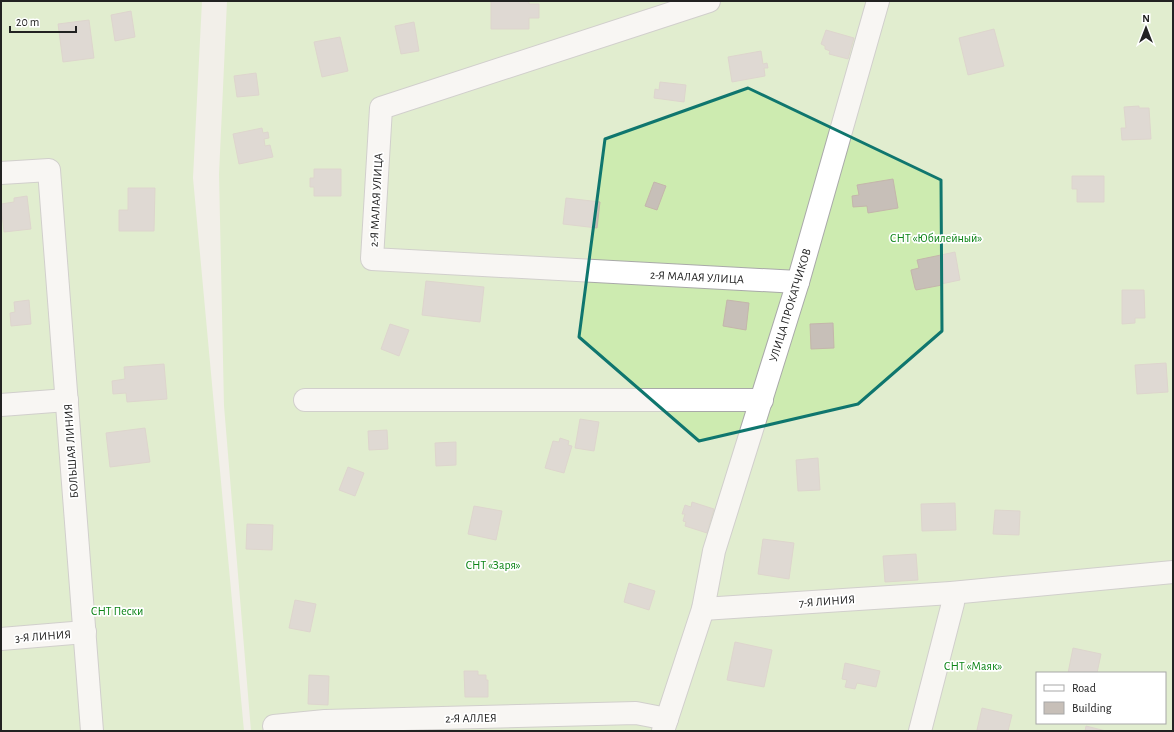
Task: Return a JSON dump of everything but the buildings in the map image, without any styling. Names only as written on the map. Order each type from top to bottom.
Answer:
[{"type":"street","name":"2-Я МАЛАЯ УЛИЦА","points":[[709,1],[381,108],[372,259],[798,282]]},
{"type":"street","name":"УЛИЦА ПРОКАТЧИКОВ","points":[[665,725],[702,609],[714,551],[798,282],[878,1]]},
{"type":"street","name":"БОЛЬШАЯ ЛИНИЯ","points":[[1,173],[49,170],[92,731]]},
{"type":"street","points":[[1,405],[67,400]]},
{"type":"street","points":[[305,400],[762,400]]},
{"type":"street","name":"7-Я ЛИНИЯ","points":[[702,609],[952,597],[1173,572]]},
{"type":"street","points":[[920,731],[953,603],[952,597]]},
{"type":"street","name":"3-Я ЛИНИЯ","points":[[1,639],[85,632]]},
{"type":"street","name":"2-Я АЛЛЕЯ","points":[[274,726],[325,721],[636,714],[665,725]]},
{"type":"highlighted area","points":[[748,88],[941,180],[942,331],[858,404],[699,441],[579,337],[605,139]]},
{"type":"green space","name":"СНТ Пески","points":[[1,1],[202,1],[193,178],[244,731],[1,731]]},
{"type":"green space","name":"СНТ «Юбилейный»","points":[[227,1],[1173,1],[1173,731],[251,731],[224,406],[219,174]]},
{"type":"park label","name":"СНТ «Заря»","points":[[493,565]]},
{"type":"park label","name":"СНТ «Маяк»","points":[[973,666]]}]
